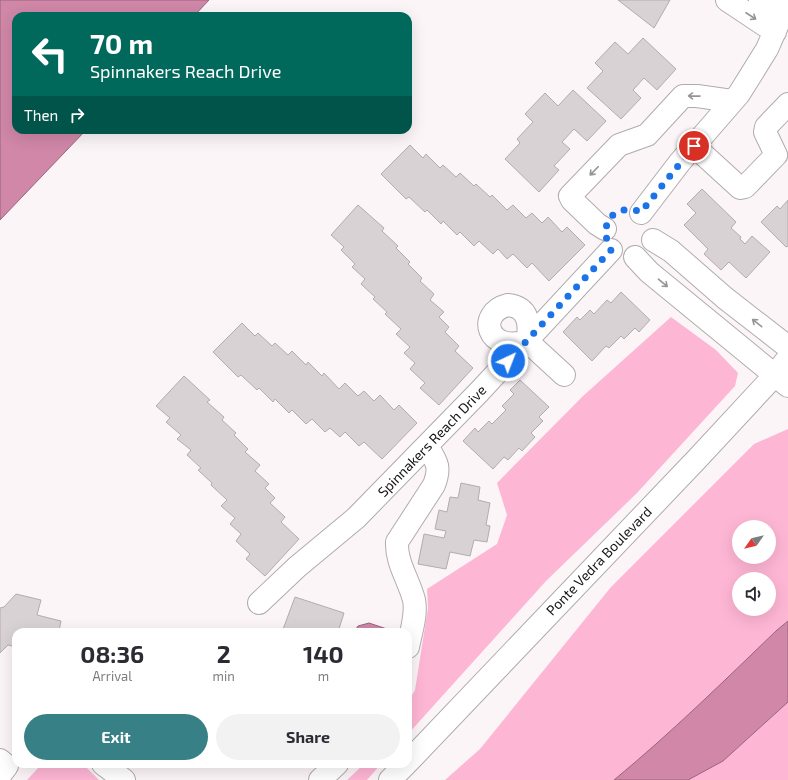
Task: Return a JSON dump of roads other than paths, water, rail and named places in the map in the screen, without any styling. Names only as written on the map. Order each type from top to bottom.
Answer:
[{"type":"street","points":[[728,0],[782,16]]},
{"type":"street","points":[[760,0],[782,16]]},
{"type":"street","points":[[732,101],[697,96],[683,96],[648,135],[619,145],[570,196],[572,200],[597,224],[621,217],[650,222],[654,231],[653,240],[650,247],[643,254],[627,258],[617,255],[611,250],[607,242],[621,217],[694,146],[732,101],[757,67],[782,16]]},
{"type":"street","points":[[694,146],[740,188],[745,187],[776,155],[765,132],[766,127],[788,104]]},
{"type":"street","points":[[653,240],[671,251],[725,298],[788,347]]},
{"type":"street","name":"Spinnakers Reach Drive","points":[[259,603],[297,567],[356,518],[527,341],[611,250]]},
{"type":"street","points":[[635,257],[649,272],[781,381]]},
{"type":"street","points":[[527,341],[564,375]]},
{"type":"street","name":"Ponte Vedra Boulevard","points":[[412,758],[781,381],[788,358]]},
{"type":"street","points":[[412,628],[414,602],[398,556],[397,542],[434,485],[438,475],[437,462],[427,446]]},
{"type":"street","points":[[0,760],[7,766],[0,775]]},
{"type":"street","points":[[108,768],[124,780]]},
{"type":"street","points":[[320,780],[333,768]]},
{"type":"street","points":[[390,780],[402,768]]}]
